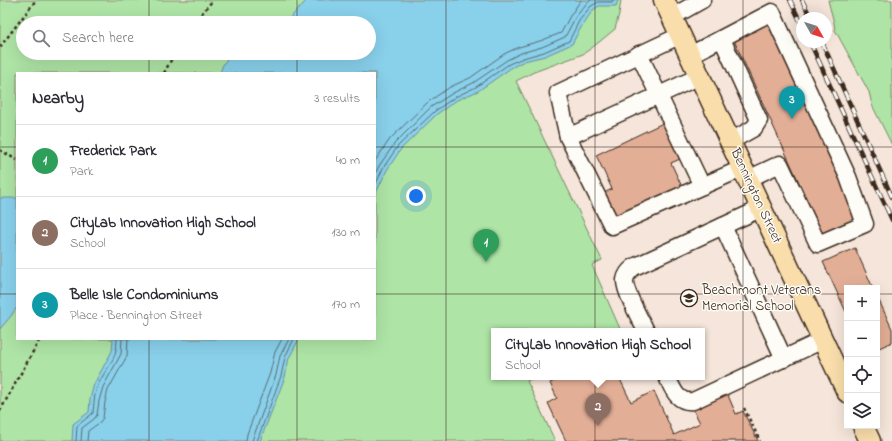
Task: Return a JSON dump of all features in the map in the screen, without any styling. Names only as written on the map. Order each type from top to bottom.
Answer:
[{"type":"main road","name":"Bennington Street","points":[[672,17],[844,386]]},
{"type":"main road","points":[[864,429],[870,441]]},
{"type":"lane","points":[[690,55],[772,12],[848,177],[865,224],[818,244],[780,164],[702,186],[612,226],[568,137],[558,93],[639,54],[672,17],[702,0]]},
{"type":"lane","points":[[722,39],[760,120],[754,128],[731,141]]},
{"type":"lane","points":[[639,54],[702,186]]},
{"type":"lane","points":[[568,137],[700,76]]},
{"type":"lane","points":[[645,328],[626,285],[628,273],[634,267],[762,208]]},
{"type":"lane","points":[[723,226],[784,358]]},
{"type":"lane","points":[[669,380],[674,392],[678,397],[683,400],[696,400],[823,340]]},
{"type":"path","points":[[23,16],[36,0]]},
{"type":"path","points":[[200,16],[213,0]]},
{"type":"path","points":[[0,47],[2,42],[16,25]]},
{"type":"path","points":[[0,37],[2,42]]},
{"type":"path","points":[[165,72],[171,60]]},
{"type":"path","points":[[0,150],[16,159]]},
{"type":"path","points":[[0,411],[39,340]]},
{"type":"path","points":[[744,408],[760,441]]},
{"type":"green space","points":[[0,0],[621,0],[615,29],[593,47],[583,54],[534,72],[516,81],[602,260],[592,265],[620,328],[491,328],[491,380],[529,380],[527,381],[555,441],[0,441]]},
{"type":"green space","points":[[828,0],[892,0],[892,145],[872,105],[869,92],[835,30]]},
{"type":"water","points":[[307,0],[618,0],[616,6],[599,6],[593,10],[572,44],[545,56],[524,61],[511,68],[478,91],[457,100],[437,114],[401,149],[387,170],[376,193],[376,72],[220,72],[226,60],[376,60],[376,16],[292,16]]},
{"type":"water","points":[[0,198],[16,198],[16,308],[0,329]]},
{"type":"water","points":[[113,340],[298,340],[289,358],[285,377],[260,441],[72,441],[73,424],[89,412],[90,399],[94,384],[112,351]]},
{"type":"building","points":[[768,19],[860,220],[824,237],[732,36]]},
{"type":"building","points":[[663,123],[680,159],[671,163],[683,189],[624,217],[622,212],[611,218],[600,195],[612,189],[596,155]]},
{"type":"building","points":[[855,248],[872,285],[844,285],[844,308],[823,262]]},
{"type":"building","points":[[880,303],[892,329],[892,342],[880,348]]},
{"type":"building","points":[[556,380],[620,380],[631,402],[654,391],[674,435],[700,423],[693,409],[727,393],[736,414],[743,411],[758,441],[566,441],[548,403],[557,398],[550,383]]},
{"type":"railway","points":[[790,0],[796,12]]},
{"type":"railway","points":[[802,0],[808,12]]},
{"type":"railway","points":[[813,48],[892,220]]},
{"type":"railway","points":[[825,48],[892,197]]},
{"type":"place","name":"Belle Isle Condominiums","points":[[792,119]]},
{"type":"place","name":"Frederick Park","points":[[486,262]]},
{"type":"place","name":"Beachmont Veterans Memorial School","points":[[689,298]]},
{"type":"place","name":"CityLab Innovation High School","points":[[598,426]]}]
